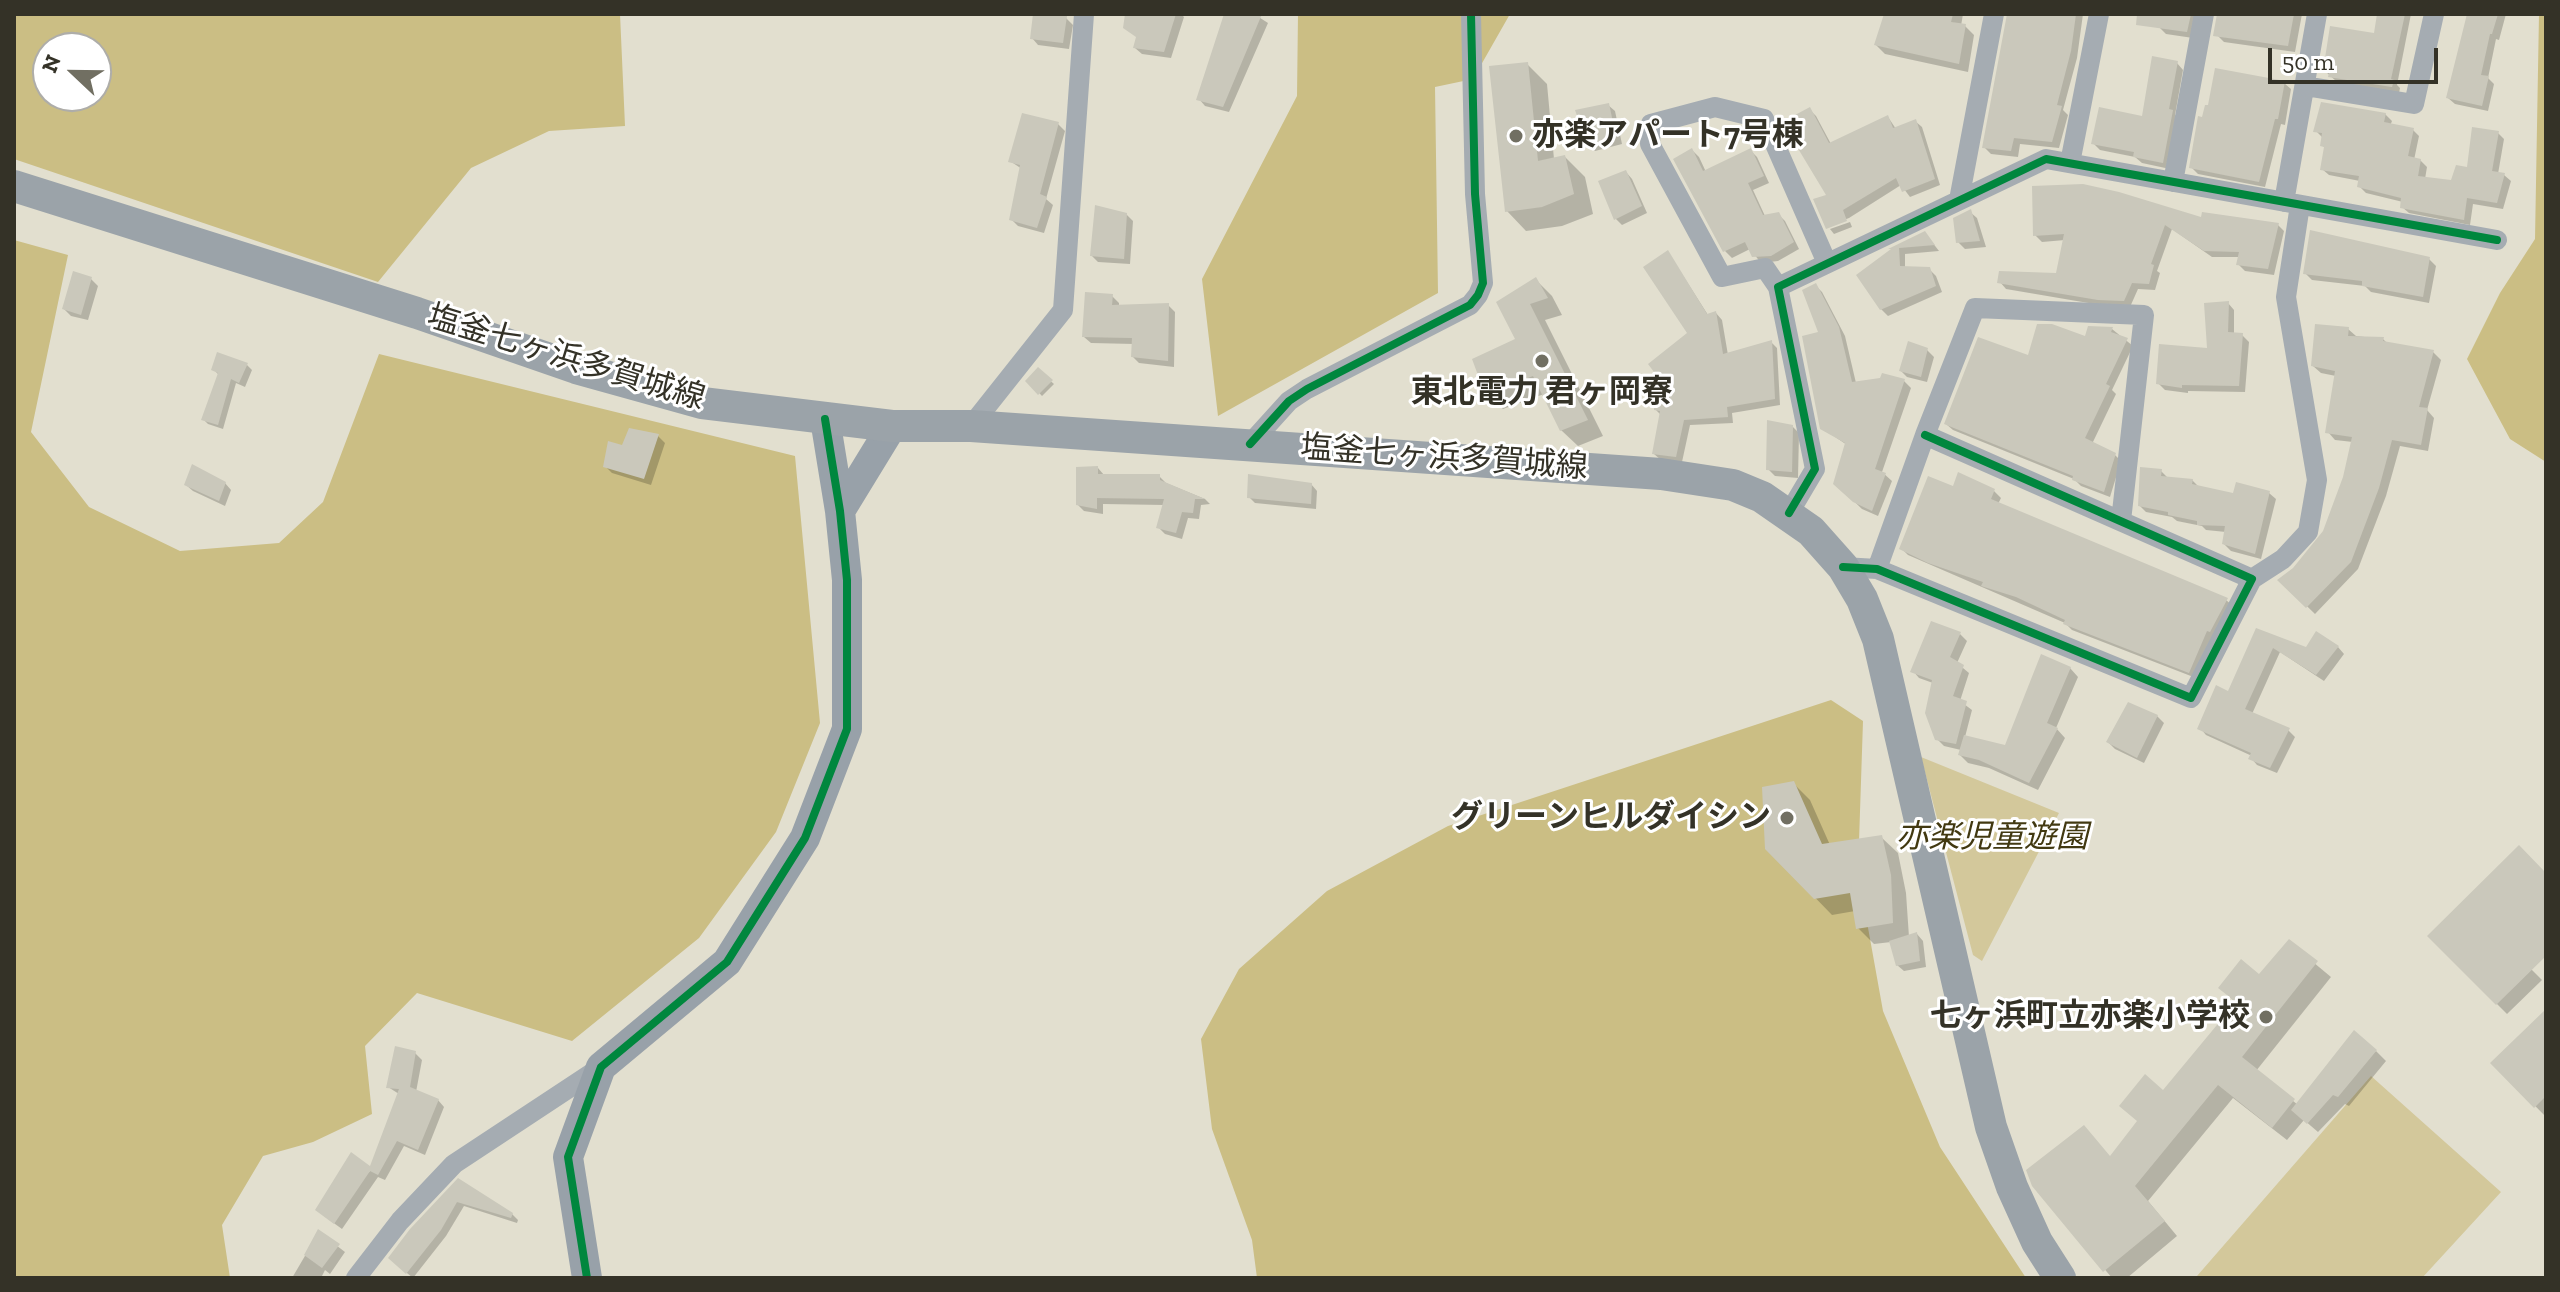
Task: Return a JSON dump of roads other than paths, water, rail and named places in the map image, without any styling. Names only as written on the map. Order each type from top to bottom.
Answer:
[{"type":"main road","name":"塩釜七ヶ浜多賀城線","points":[[14,186],[417,313],[576,368],[702,403],[892,426],[971,426],[1478,459],[1701,478],[1733,485],[1762,497],[1811,531],[1843,567],[1862,599],[1878,639],[1991,1127],[2012,1187],[2037,1242],[2060,1278]]},
{"type":"street","points":[[971,426],[1063,310],[1084,14]]},
{"type":"street","points":[[1250,444],[1289,401],[1307,389],[1470,305],[1478,295],[1483,283],[1475,194],[1471,14]]},
{"type":"street","points":[[1959,200],[1994,14]]},
{"type":"street","points":[[2070,163],[2099,14]]},
{"type":"street","points":[[2173,182],[2204,14]]},
{"type":"street","points":[[1843,567],[1877,569],[2191,698],[2252,579],[2283,559],[2308,532],[2317,480],[2286,297],[2292,203],[2305,86],[2317,14]]},
{"type":"street","points":[[2305,86],[2414,104],[2434,14]]},
{"type":"street","points":[[1789,513],[1815,469],[1778,287],[1765,268],[1722,277],[1650,144],[1651,124],[1715,107],[1764,119],[1827,263]]},
{"type":"street","points":[[1778,287],[2046,159],[2497,240]]},
{"type":"street","points":[[1877,569],[1975,308],[2144,315],[2121,521]]},
{"type":"street","points":[[356,1278],[400,1221],[454,1164],[601,1067],[727,962],[805,838],[847,729],[847,580],[840,511],[825,419]]},
{"type":"street","points":[[840,511],[892,426]]},
{"type":"street","points":[[1925,435],[2252,579]]},
{"type":"street","points":[[587,1278],[568,1157],[601,1067]]},
{"type":"place","name":"亦楽アパート7号棟","points":[[1516,136]]},
{"type":"place","name":"東北電力 君ヶ岡寮","points":[[1542,361]]},
{"type":"place","name":"グリーンヒルダイシン","points":[[1787,818]]},
{"type":"place","name":"七ヶ浜町立亦楽小学校","points":[[2266,1017]]},
{"type":"park label","name":"亦楽児童遊園","points":[[1992,838]]}]
